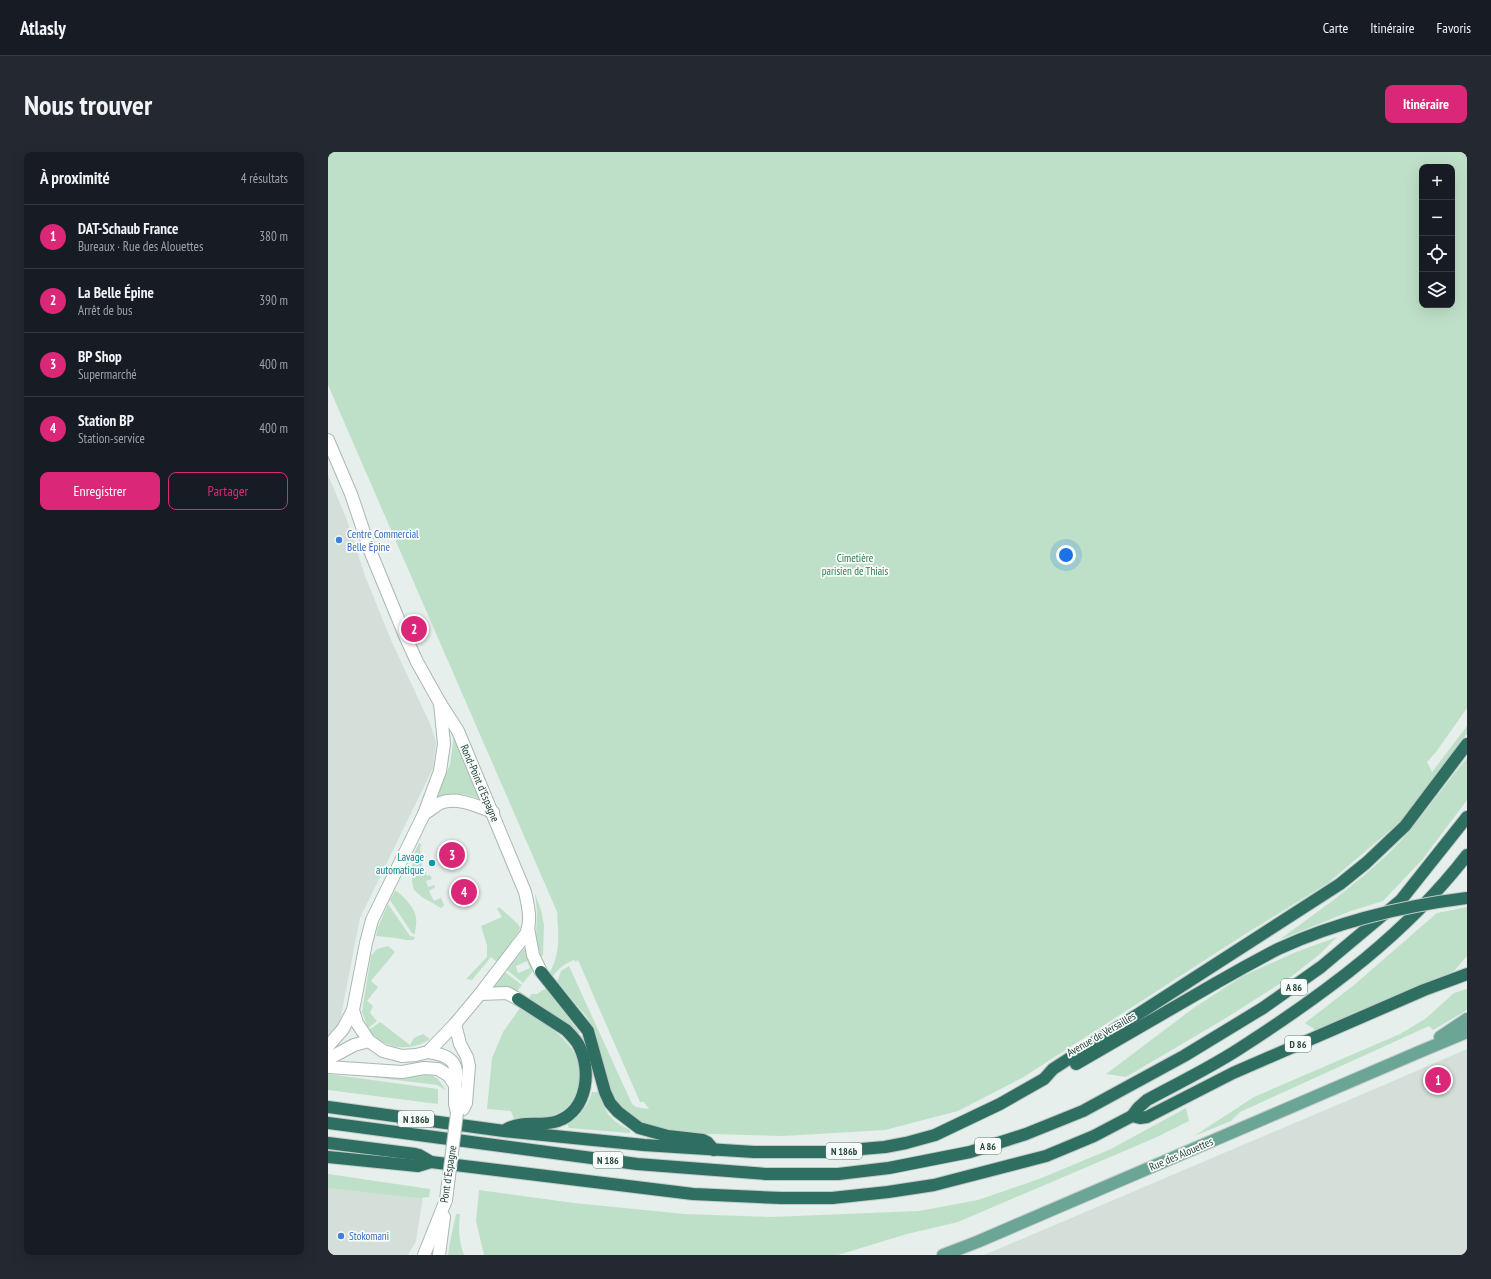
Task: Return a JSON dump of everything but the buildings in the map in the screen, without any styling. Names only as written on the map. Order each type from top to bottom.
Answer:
[{"type":"highway","points":[[1044,1079],[1053,1069],[1334,888],[1366,863],[1405,826],[1467,744]]},
{"type":"highway","name":"A 86","points":[[889,1168],[970,1152],[1026,1134],[1083,1111],[1184,1056],[1263,1008],[1303,981],[1401,900],[1467,817]]},
{"type":"highway","name":"A 86","points":[[888,1192],[953,1181],[1046,1156],[1094,1136],[1132,1116],[1147,1100],[1245,1046],[1332,986],[1379,947],[1419,909],[1467,855]]},
{"type":"highway","name":"Avenue de Versailles","points":[[1044,1079],[1057,1075],[1170,1009],[1279,949],[1328,929],[1416,906],[1467,898]]},
{"type":"highway","points":[[541,972],[588,1031],[605,1092],[610,1102],[618,1112],[640,1128],[663,1135],[702,1140],[707,1142],[714,1150]]},
{"type":"highway","name":"D 86","points":[[1132,1116],[1140,1118],[1147,1117],[1233,1073],[1424,990],[1467,974]]},
{"type":"highway","points":[[504,1132],[512,1126],[552,1123],[567,1116],[579,1103],[586,1082],[586,1072],[582,1054],[578,1044],[572,1036],[566,1030],[518,999]]},
{"type":"highway","name":"N 186b","points":[[328,1107],[504,1132],[714,1150],[826,1152],[861,1150],[906,1143],[935,1134],[1000,1104],[1044,1079]]},
{"type":"highway","name":"N 186","points":[[328,1123],[637,1164],[707,1170],[766,1174],[838,1174],[889,1168]]},
{"type":"highway","name":"N 186","points":[[328,1143],[415,1154],[420,1155],[431,1162],[694,1194],[781,1198],[832,1198],[888,1192]]},
{"type":"highway","points":[[328,1157],[418,1166],[431,1162]]},
{"type":"main road","points":[[1419,1052],[1467,1019]]},
{"type":"main road","points":[[1419,1052],[1467,1032]]},
{"type":"main road","name":"Rue des Alouettes","points":[[943,1255],[977,1242],[1419,1052]]},
{"type":"street","points":[[328,440],[351,494],[371,553],[406,638],[417,662],[440,703]]},
{"type":"street","name":"Rond-Point d'Espagne","points":[[440,703],[458,731],[526,892],[529,912],[528,928],[534,955],[541,972]]},
{"type":"street","name":"Rond-Point d'Espagne","points":[[354,1010],[366,943],[372,920],[424,814],[440,770],[444,744],[440,703]]},
{"type":"street","points":[[424,814],[441,803],[455,801],[470,803],[493,812]]},
{"type":"street","points":[[428,1052],[455,1024],[480,994],[522,939],[528,928]]},
{"type":"street","points":[[480,994],[507,993],[518,999]]},
{"type":"street","points":[[354,1010],[357,1022],[369,1040],[383,1051],[392,1054],[416,1055],[428,1052],[446,1057],[454,1063],[457,1071],[455,1085]]},
{"type":"street","points":[[328,1046],[343,1029],[354,1010]]},
{"type":"street","points":[[455,1024],[460,1044],[467,1057],[469,1066],[461,1099]]},
{"type":"street","points":[[328,1059],[369,1040]]},
{"type":"street","points":[[328,1067],[402,1072],[432,1068],[443,1071],[452,1080],[461,1099]]},
{"type":"street","name":"Pont d'Espagne","points":[[424,1255],[446,1200],[457,1113],[461,1099]]},
{"type":"street","points":[[439,1255],[446,1200]]},
{"type":"shaded area","points":[[328,475],[347,520],[365,576],[391,640],[430,724],[436,742],[433,768],[360,918],[340,1021],[328,1038]]},
{"type":"shaded area","points":[[1467,1049],[1467,1255],[984,1255],[1377,1088]]},
{"type":"shaded area","points":[[328,1183],[423,1196],[416,1241],[408,1255],[328,1255]]},
{"type":"green space","name":"Cimetière parisien de Thiais","points":[[328,152],[1467,152],[1467,708],[1436,752],[1427,762],[1432,772],[1467,726],[1467,734],[1401,821],[1328,883],[1247,933],[1022,1078],[958,1111],[885,1130],[783,1136],[677,1133],[644,1125],[620,1108],[615,1101],[607,1082],[596,1033],[586,1016],[557,982],[561,971],[569,966],[632,1104],[636,1107],[649,1109],[644,1102],[640,1102],[578,960],[576,962],[574,960],[560,968],[553,976],[550,972],[556,958],[557,951],[558,914],[328,385]]},
{"type":"green space","points":[[454,736],[481,800],[458,794],[435,798],[450,765]]},
{"type":"green space","points":[[1467,758],[1467,800],[1422,860],[1383,901],[1351,911],[1279,940],[1350,887],[1390,852],[1420,818]]},
{"type":"green space","points":[[419,843],[421,844],[420,850],[422,857],[419,858],[427,876],[430,875],[432,879],[426,881],[428,887],[435,885],[434,888],[429,891],[434,901],[441,898],[444,905],[441,908],[422,897],[414,890],[412,882],[413,856]]},
{"type":"green space","points":[[395,890],[411,906],[415,914],[415,934],[412,933],[390,900]]},
{"type":"green space","points":[[535,894],[541,910],[544,925],[543,955],[541,957],[536,937],[537,911]]},
{"type":"green space","points":[[388,904],[410,936],[415,937],[414,940],[376,936],[378,927]]},
{"type":"green space","points":[[499,907],[518,924],[520,928],[519,931],[497,962],[491,957],[472,980],[466,979],[487,957],[487,945],[481,926],[502,917],[497,909]]},
{"type":"green space","points":[[1467,907],[1467,956],[1454,971],[1317,1031],[1305,1023],[1354,985],[1437,913]]},
{"type":"green space","points":[[1337,937],[1320,954],[1292,976],[1226,1018],[1126,1077],[1106,1074],[1195,1007],[1243,976],[1296,952]]},
{"type":"green space","points":[[388,946],[395,952],[371,981],[378,987],[367,1001],[373,1006],[370,1013],[377,1021],[368,1028],[362,1012],[371,956],[377,949]]},
{"type":"green space","points":[[524,949],[526,950],[533,971],[523,983],[507,970]],"holes":[[[527,961],[530,968],[518,973],[516,966]]]},
{"type":"green space","points":[[504,973],[522,985],[517,991],[507,988],[493,987]]},
{"type":"green space","points":[[547,989],[580,1033],[529,998],[531,994],[537,994]]},
{"type":"green space","points":[[1467,989],[1467,1010],[1433,1030],[1429,1026],[1240,1112],[1231,1121],[1194,1136],[1254,1097],[1400,1034],[1425,1019],[1454,993]]},
{"type":"green space","points":[[520,1008],[548,1026],[561,1037],[572,1049],[578,1064],[579,1079],[577,1091],[572,1101],[557,1114],[537,1119],[514,1119],[511,1111],[487,1109],[492,1058],[503,1032]]},
{"type":"green space","points":[[380,1022],[410,1045],[414,1038],[423,1034],[430,1039],[414,1046],[398,1047],[389,1045],[375,1037],[369,1030]]},
{"type":"green space","points":[[364,1073],[395,1076],[432,1075],[438,1079],[446,1090],[437,1085],[364,1076]]},
{"type":"green space","points":[[328,1074],[438,1089],[438,1104],[328,1090]]},
{"type":"green space","points":[[592,1092],[599,1092],[603,1105],[609,1115],[618,1123],[630,1130],[630,1133],[569,1128],[567,1124],[585,1107]]},
{"type":"green space","points":[[1186,1108],[1189,1121],[1157,1137],[958,1222],[907,1234],[838,1255],[484,1255],[476,1221],[479,1190],[574,1203],[685,1214],[770,1217],[919,1211],[978,1200],[1039,1179],[1111,1149]]},
{"type":"green space","points":[[328,1174],[430,1189],[429,1197],[418,1198],[328,1188]]},
{"type":"green space","points":[[456,1214],[460,1214],[459,1234],[464,1255],[448,1255],[449,1247]]},
{"type":"place","name":"Centre Commercial Belle Épine","points":[[339,540]]},
{"type":"place","name":"La Belle Épine","points":[[414,629]]},
{"type":"place","name":"BP Shop","points":[[452,855]]},
{"type":"place","name":"Lavage automatique","points":[[432,863]]},
{"type":"place","name":"Station BP","points":[[464,892]]},
{"type":"place","name":"DAT-Schaub France","points":[[1438,1080]]},
{"type":"place","name":"Stokomani","points":[[341,1236]]}]
